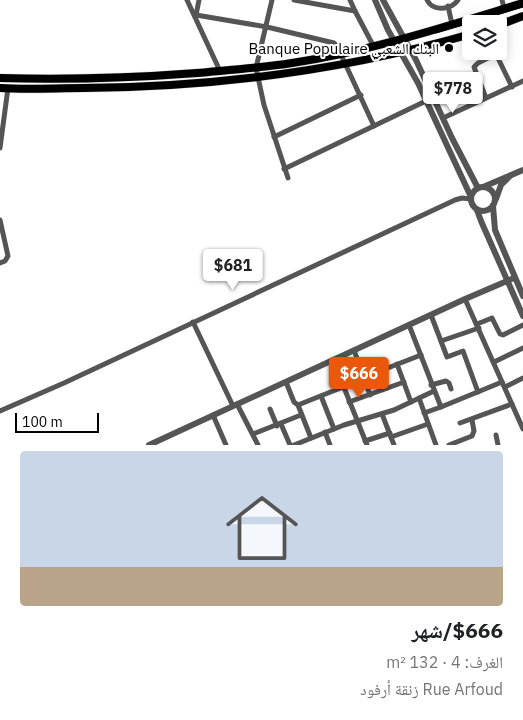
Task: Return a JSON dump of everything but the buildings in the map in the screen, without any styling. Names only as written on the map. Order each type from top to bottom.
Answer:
[{"type":"main road","points":[[0,78],[99,79],[256,68],[374,47],[452,24],[503,4],[523,3]]},
{"type":"main road","points":[[507,23],[522,18]]},
{"type":"main road","points":[[4,88],[136,87],[257,77],[411,51],[462,37]]},
{"type":"street","points":[[187,0],[196,15],[220,71]]},
{"type":"street","points":[[196,15],[199,0]]},
{"type":"street","points":[[272,0],[256,68],[274,138],[288,178]]},
{"type":"street","points":[[294,0],[355,12]]},
{"type":"street","points":[[350,0],[374,47]]},
{"type":"street","points":[[375,0],[426,101],[471,198],[472,205],[477,210],[523,316]]},
{"type":"street","points":[[383,0],[480,187],[492,190],[495,230],[523,296]]},
{"type":"street","points":[[427,0],[430,6],[435,8],[448,6],[456,3],[458,0]]},
{"type":"street","points":[[448,6],[452,24]]},
{"type":"street","points":[[196,15],[266,27],[331,42],[337,46],[374,126]]},
{"type":"street","points":[[483,60],[474,67],[486,98]]},
{"type":"street","points":[[500,60],[512,87]]},
{"type":"street","points":[[443,118],[523,81]]},
{"type":"street","points":[[0,148],[4,88]]},
{"type":"street","points":[[274,138],[361,95]]},
{"type":"street","points":[[284,170],[433,98]]},
{"type":"street","points":[[471,198],[474,191],[480,187],[523,170]]},
{"type":"street","points":[[477,210],[486,211],[494,203],[501,185],[511,175]]},
{"type":"street","points":[[0,411],[64,383],[455,200],[471,198]]},
{"type":"street","points":[[0,220],[8,256],[5,261],[0,262]]},
{"type":"street","points":[[149,445],[158,443],[213,415],[514,278]]},
{"type":"street","points":[[466,299],[523,429]]},
{"type":"street","points":[[430,315],[447,357],[463,351],[478,392]]},
{"type":"street","points":[[441,341],[478,326],[492,318],[500,334],[503,335],[523,325]]},
{"type":"street","points":[[192,322],[258,445]]},
{"type":"street","points":[[409,325],[441,407]]},
{"type":"street","points":[[494,362],[523,348]]},
{"type":"street","points":[[354,350],[370,394]]},
{"type":"street","points":[[387,388],[380,371],[421,355]]},
{"type":"street","points":[[333,360],[365,444],[428,424]]},
{"type":"street","points":[[397,364],[411,402]]},
{"type":"street","points":[[424,414],[478,392],[522,380]]},
{"type":"street","points":[[431,385],[445,381],[448,382],[451,388]]},
{"type":"street","points":[[286,382],[294,402],[298,405],[311,438]]},
{"type":"street","points":[[349,402],[404,382]]},
{"type":"street","points":[[298,405],[343,387]]},
{"type":"street","points":[[294,445],[325,432],[382,414],[434,391]]},
{"type":"street","points":[[321,396],[334,429]]},
{"type":"street","points":[[419,398],[436,445]]},
{"type":"street","points":[[460,423],[512,404]]},
{"type":"street","points":[[270,409],[290,445]]},
{"type":"street","points":[[382,414],[394,445]]},
{"type":"street","points":[[213,415],[225,445]]},
{"type":"street","points":[[253,434],[301,415]]},
{"type":"street","points":[[449,445],[472,436],[474,432],[472,420]]},
{"type":"street","points":[[325,432],[330,445]]},
{"type":"street","points":[[496,435],[498,445]]},
{"type":"tram line","points":[[436,33],[523,7]]},
{"type":"place","name":"Banque Populaire البنك الشعبي","points":[[449,48]]}]
